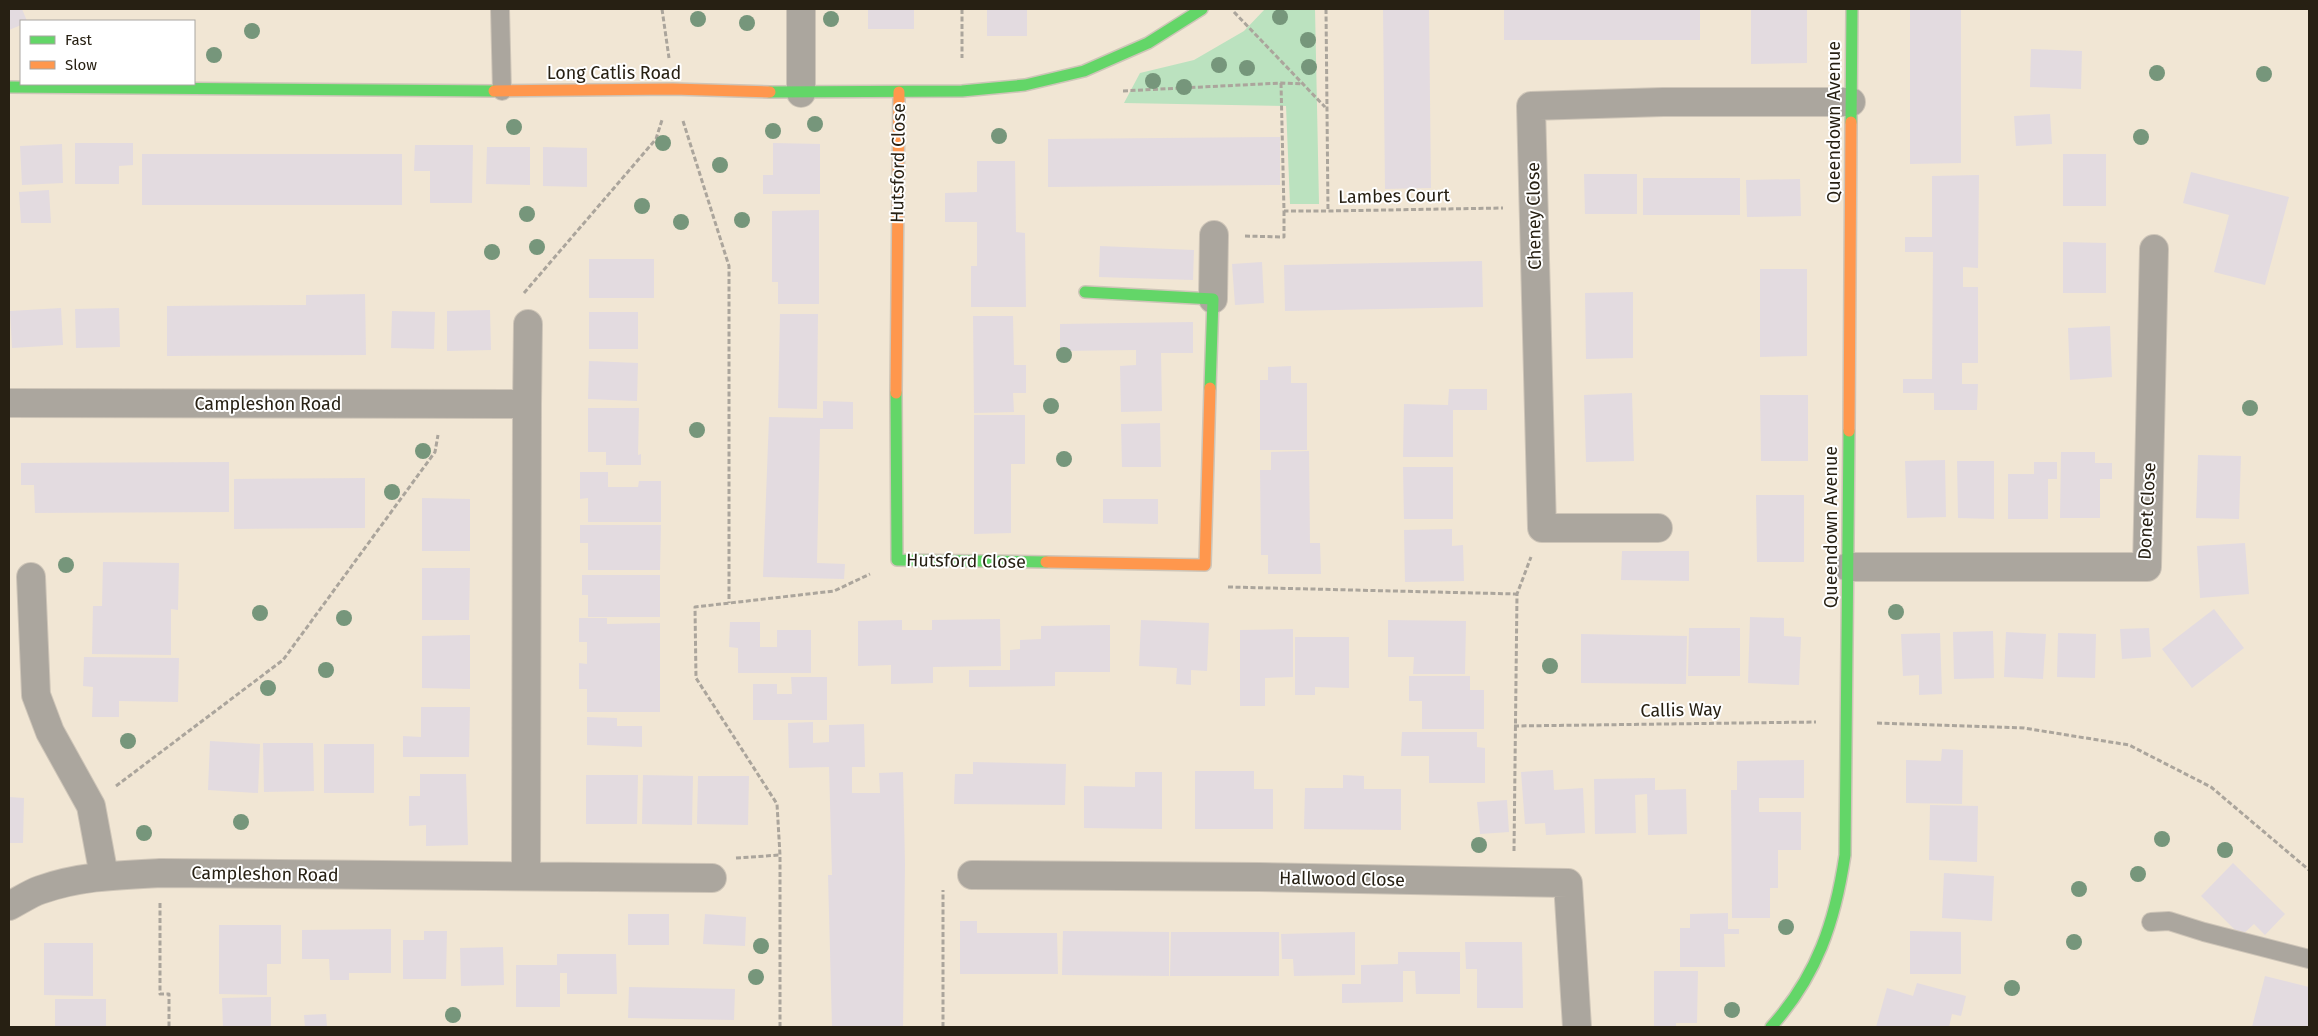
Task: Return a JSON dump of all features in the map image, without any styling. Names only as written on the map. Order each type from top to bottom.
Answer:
[{"type":"street","points":[[801,93],[802,9]]},
{"type":"street","name":"Long Catlis Road","points":[[9,87],[502,91],[672,90],[801,93],[962,92],[1025,86],[1084,70],[1148,43],[1181,24],[1202,9]]},
{"type":"street","name":"Queendown Avenue","points":[[1771,1027],[1795,1000],[1822,949],[1836,907],[1845,855],[1852,9]]},
{"type":"street","name":"Hutsford Close","points":[[899,92],[896,302],[897,560],[1205,565]]},
{"type":"street","name":"Cheney Close","points":[[1542,528],[1531,106],[1663,102],[1851,102]]},
{"type":"street","points":[[1205,565],[1214,235]]},
{"type":"street","name":"Donet Close","points":[[1848,567],[2147,567],[2154,248]]},
{"type":"street","points":[[1085,292],[1213,299]]},
{"type":"street","points":[[526,876],[528,324]]},
{"type":"street","name":"Campleshon Road","points":[[9,403],[527,404]]},
{"type":"street","points":[[1542,528],[1658,528]]},
{"type":"street","points":[[31,577],[36,695],[50,732],[90,806],[104,876]]},
{"type":"street","name":"Campleshon Road","points":[[9,906],[39,890],[70,881],[104,876],[160,872],[712,878]]},
{"type":"street","name":"Hallwood Close","points":[[972,875],[1259,877],[1568,883],[1577,1027]]},
{"type":"lane","points":[[500,9],[502,91]]},
{"type":"lane","points":[[2151,922],[2169,920],[2204,932],[2309,959]]},
{"type":"path","points":[[662,9],[672,90],[729,266],[729,603]]},
{"type":"path","points":[[962,9],[962,92]]},
{"type":"path","points":[[1231,9],[1326,107]]},
{"type":"path","name":"Lambes Court","points":[[1326,9],[1328,211],[1534,207]]},
{"type":"path","points":[[1214,235],[1284,237],[1281,84]]},
{"type":"path","points":[[1118,91],[1304,84]]},
{"type":"path","points":[[528,324],[524,293],[656,139],[672,90]]},
{"type":"path","points":[[1284,211],[1328,211]]},
{"type":"path","points":[[90,806],[283,660],[435,452],[442,405]]},
{"type":"path","points":[[1514,883],[1514,726],[1517,594],[1542,528]]},
{"type":"path","points":[[780,1027],[780,855],[777,804],[696,678],[695,607],[834,591],[897,560]]},
{"type":"path","points":[[1205,565],[1228,587],[1517,594]]},
{"type":"path","name":"Callis Way","points":[[1514,726],[1847,722],[2024,728],[2130,745],[2211,787],[2309,870]]},
{"type":"path","points":[[712,878],[724,859],[780,855]]},
{"type":"path","points":[[160,872],[160,994],[169,994],[169,1027]]},
{"type":"path","points":[[943,1027],[944,875],[972,875]]},
{"type":"green space","points":[[1265,9],[1315,9],[1319,204],[1290,204],[1286,106],[1124,103],[1140,73],[1194,60],[1244,31]]},
{"type":"building","points":[[9,9],[22,9],[27,20],[20,20],[20,25],[9,30]]},
{"type":"building","points":[[868,9],[914,9],[914,29],[868,29]]},
{"type":"building","points":[[987,9],[1027,9],[1027,36],[987,36]]},
{"type":"building","points":[[1383,9],[1429,9],[1431,188],[1385,189]]},
{"type":"building","points":[[1504,9],[1700,9],[1700,40],[1504,40]]},
{"type":"building","points":[[1751,9],[1807,9],[1807,63],[1751,64]]},
{"type":"building","points":[[1910,9],[1961,9],[1961,163],[1910,164]]},
{"type":"building","points":[[2031,49],[2082,51],[2081,89],[2030,87]]},
{"type":"building","points":[[2050,114],[2052,144],[2016,146],[2014,116]]},
{"type":"building","points":[[1280,137],[1280,185],[1048,187],[1048,139]]},
{"type":"building","points":[[75,143],[133,143],[133,165],[119,166],[119,184],[75,184]]},
{"type":"building","points":[[773,143],[820,144],[820,194],[763,194],[763,175],[773,175]]},
{"type":"building","points":[[62,144],[63,183],[22,185],[20,146]]},
{"type":"building","points":[[415,145],[473,145],[472,203],[430,203],[430,171],[414,171]]},
{"type":"building","points":[[487,147],[530,147],[530,185],[486,184]]},
{"type":"building","points":[[543,147],[587,148],[587,187],[543,186]]},
{"type":"building","points":[[142,154],[402,154],[402,205],[142,205]]},
{"type":"building","points":[[2063,154],[2106,154],[2106,206],[2063,206]]},
{"type":"building","points":[[977,161],[1015,161],[1016,232],[1025,233],[1026,307],[971,307],[971,266],[977,266],[977,222],[945,222],[945,193],[977,192]]},
{"type":"building","points":[[2191,172],[2289,197],[2265,285],[2214,272],[2229,215],[2183,203]]},
{"type":"building","points":[[1584,174],[1637,174],[1637,214],[1585,214]]},
{"type":"building","points":[[1979,175],[1978,268],[1963,267],[1963,287],[1978,287],[1978,363],[1962,363],[1962,384],[1978,384],[1977,410],[1934,410],[1934,393],[1903,393],[1903,379],[1932,379],[1933,252],[1905,252],[1905,237],[1932,237],[1932,176]]},
{"type":"building","points":[[1643,178],[1740,178],[1740,215],[1643,215]]},
{"type":"building","points":[[1800,179],[1801,216],[1747,217],[1746,180]]},
{"type":"building","points":[[49,190],[51,223],[21,223],[19,192]]},
{"type":"building","points":[[819,210],[819,304],[778,304],[778,282],[772,282],[772,211]]},
{"type":"building","points":[[2063,242],[2106,243],[2106,293],[2063,293]]},
{"type":"building","points":[[1100,246],[1194,250],[1193,280],[1099,277]]},
{"type":"building","points":[[589,259],[654,259],[654,298],[589,298]]},
{"type":"building","points":[[1482,261],[1483,307],[1285,311],[1284,265]]},
{"type":"building","points":[[1262,262],[1264,303],[1235,305],[1232,264]]},
{"type":"building","points":[[1760,269],[1807,269],[1807,356],[1760,357]]},
{"type":"building","points":[[1633,292],[1633,358],[1586,359],[1585,293]]},
{"type":"building","points":[[365,294],[366,355],[167,356],[167,306],[306,305],[306,295]]},
{"type":"building","points":[[61,308],[63,345],[12,348],[10,311]]},
{"type":"building","points":[[119,308],[120,347],[76,348],[75,309]]},
{"type":"building","points":[[490,310],[491,350],[447,351],[447,311]]},
{"type":"building","points":[[392,311],[435,312],[434,349],[391,348]]},
{"type":"building","points":[[589,312],[638,312],[638,349],[589,349]]},
{"type":"building","points":[[780,314],[818,314],[817,409],[778,408]]},
{"type":"building","points":[[973,316],[1013,316],[1014,365],[1026,365],[1026,393],[1013,393],[1014,412],[974,413]]},
{"type":"building","points":[[1193,322],[1193,353],[1161,353],[1162,411],[1121,412],[1120,366],[1136,365],[1136,350],[1060,351],[1060,324]]},
{"type":"building","points":[[2110,326],[2112,377],[2070,380],[2068,328]]},
{"type":"building","points":[[589,361],[638,363],[637,401],[588,399]]},
{"type":"building","points":[[1291,366],[1291,383],[1307,383],[1307,450],[1260,450],[1260,380],[1268,380],[1268,367]]},
{"type":"building","points":[[1449,389],[1487,389],[1487,410],[1453,410],[1453,457],[1403,457],[1404,404],[1448,405]]},
{"type":"building","points":[[1632,393],[1634,461],[1586,462],[1584,395]]},
{"type":"building","points":[[1760,395],[1808,395],[1808,461],[1761,461]]},
{"type":"building","points":[[823,401],[853,402],[853,429],[820,429],[817,563],[845,564],[844,579],[763,577],[769,417],[823,418]]},
{"type":"building","points":[[588,408],[639,408],[638,455],[641,454],[641,465],[606,465],[606,452],[588,452]]},
{"type":"building","points":[[974,415],[1025,415],[1025,464],[1011,464],[1011,533],[974,534]]},
{"type":"building","points":[[1160,423],[1161,467],[1122,467],[1121,424]]},
{"type":"building","points":[[1309,451],[1310,543],[1320,543],[1321,574],[1268,574],[1268,555],[1261,555],[1260,470],[1271,470],[1271,452]]},
{"type":"building","points":[[2061,452],[2095,452],[2095,463],[2112,463],[2112,479],[2100,479],[2100,518],[2060,518]]},
{"type":"building","points":[[2198,455],[2241,456],[2239,519],[2196,518]]},
{"type":"building","points":[[1945,460],[1946,517],[1907,518],[1905,461]]},
{"type":"building","points":[[1957,461],[1994,461],[1994,519],[1958,518]]},
{"type":"building","points":[[229,462],[229,512],[35,513],[34,485],[21,485],[21,463]]},
{"type":"building","points":[[2034,462],[2057,462],[2057,479],[2048,479],[2048,519],[2008,519],[2008,474],[2034,474]]},
{"type":"building","points":[[1403,467],[1453,467],[1453,519],[1404,519]]},
{"type":"building","points":[[580,472],[608,472],[608,487],[638,487],[639,481],[661,481],[661,522],[588,522],[588,498],[580,499]]},
{"type":"building","points":[[365,478],[365,528],[234,529],[234,479]]},
{"type":"building","points":[[1756,495],[1804,495],[1804,562],[1757,562]]},
{"type":"building","points":[[422,498],[470,499],[470,551],[422,551]]},
{"type":"building","points":[[1103,499],[1158,499],[1158,524],[1103,523]]},
{"type":"building","points":[[580,525],[661,525],[660,570],[588,570],[588,543],[580,543]]},
{"type":"building","points":[[1452,529],[1452,546],[1463,545],[1464,581],[1405,582],[1404,530]]},
{"type":"building","points":[[2245,543],[2249,594],[2200,598],[2197,546]]},
{"type":"building","points":[[1622,551],[1689,551],[1689,581],[1621,580]]},
{"type":"building","points":[[103,562],[179,563],[178,610],[171,609],[171,655],[92,654],[93,606],[102,606]]},
{"type":"building","points":[[422,568],[470,568],[469,620],[422,620]]},
{"type":"building","points":[[582,575],[660,575],[660,617],[588,617],[588,595],[582,595]]},
{"type":"building","points":[[2214,609],[2244,648],[2192,688],[2162,649]]},
{"type":"building","points":[[1750,617],[1784,618],[1784,636],[1801,637],[1799,685],[1748,683]]},
{"type":"building","points":[[579,618],[607,618],[607,624],[660,623],[660,712],[587,712],[587,689],[579,689],[579,663],[587,664],[587,642],[579,642]]},
{"type":"building","points":[[1000,619],[1001,666],[933,667],[933,683],[891,684],[891,665],[858,666],[858,621],[902,620],[902,630],[932,630],[932,620]]},
{"type":"building","points":[[1141,620],[1209,623],[1207,671],[1191,670],[1191,685],[1176,684],[1177,668],[1139,666]]},
{"type":"building","points":[[1388,620],[1466,621],[1465,674],[1413,674],[1414,657],[1388,657]]},
{"type":"building","points":[[730,622],[760,622],[760,647],[777,647],[777,630],[811,630],[811,673],[738,673],[738,648],[729,647]]},
{"type":"building","points":[[1110,625],[1110,672],[1055,672],[1055,686],[969,687],[969,670],[1010,670],[1010,650],[1020,649],[1020,640],[1041,639],[1041,626]]},
{"type":"building","points":[[1689,628],[1740,628],[1740,676],[1688,676]]},
{"type":"building","points":[[2149,628],[2151,657],[2122,659],[2120,629]]},
{"type":"building","points":[[1293,629],[1293,677],[1265,678],[1265,706],[1240,706],[1240,630]]},
{"type":"building","points":[[1993,631],[1994,678],[1954,679],[1953,632]]},
{"type":"building","points":[[2006,632],[2046,634],[2043,679],[2004,677]]},
{"type":"building","points":[[1940,633],[1942,694],[1919,695],[1919,675],[1903,676],[1901,634]]},
{"type":"building","points":[[2058,633],[2096,634],[2095,678],[2057,677]]},
{"type":"building","points":[[1581,634],[1687,636],[1686,684],[1581,683]]},
{"type":"building","points":[[470,635],[470,689],[422,688],[422,636]]},
{"type":"building","points":[[1295,637],[1349,637],[1349,688],[1315,687],[1315,695],[1295,695]]},
{"type":"building","points":[[84,657],[179,658],[178,702],[119,701],[119,717],[92,717],[93,687],[83,686]]},
{"type":"building","points":[[1409,676],[1470,676],[1470,690],[1484,690],[1484,729],[1422,729],[1422,701],[1409,701]]},
{"type":"building","points":[[791,677],[827,677],[827,720],[753,720],[753,684],[777,684],[777,694],[792,694]]},
{"type":"building","points":[[421,707],[470,707],[469,757],[403,757],[403,736],[421,737]]},
{"type":"building","points":[[587,717],[617,718],[617,726],[642,726],[642,747],[587,745]]},
{"type":"building","points":[[813,722],[813,743],[829,742],[829,725],[864,724],[865,767],[852,767],[852,793],[880,793],[879,773],[903,772],[905,864],[903,1027],[832,1027],[828,875],[832,875],[829,767],[789,768],[788,723]]},
{"type":"building","points":[[1402,732],[1477,732],[1477,747],[1485,748],[1485,783],[1429,783],[1429,756],[1401,756]]},
{"type":"building","points":[[210,741],[260,744],[258,793],[208,790]]},
{"type":"building","points":[[263,743],[313,743],[314,791],[264,792]]},
{"type":"building","points":[[324,744],[374,744],[374,793],[324,793]]},
{"type":"building","points":[[1942,749],[1963,750],[1962,804],[1906,803],[1906,760],[1941,761]]},
{"type":"building","points":[[1804,760],[1804,798],[1759,798],[1759,812],[1801,812],[1801,850],[1778,850],[1778,888],[1770,888],[1770,918],[1732,918],[1731,790],[1737,790],[1737,761]]},
{"type":"building","points":[[973,762],[1066,764],[1065,805],[954,804],[955,774],[973,774]]},
{"type":"building","points":[[1553,770],[1554,790],[1583,788],[1585,833],[1546,835],[1545,823],[1525,824],[1521,772]]},
{"type":"building","points":[[1195,771],[1254,771],[1254,789],[1273,789],[1273,829],[1195,829]]},
{"type":"building","points":[[1135,772],[1162,772],[1162,829],[1084,828],[1084,786],[1135,787]]},
{"type":"building","points":[[420,774],[466,774],[468,845],[426,846],[426,825],[409,826],[409,796],[420,796]]},
{"type":"building","points":[[586,775],[638,775],[637,824],[586,824]]},
{"type":"building","points":[[643,775],[693,776],[692,825],[642,824]]},
{"type":"building","points":[[1343,775],[1364,776],[1364,789],[1401,789],[1401,830],[1304,829],[1305,788],[1343,788]]},
{"type":"building","points":[[698,776],[749,776],[748,825],[697,824]]},
{"type":"building","points":[[1655,778],[1655,790],[1686,789],[1687,834],[1648,835],[1647,794],[1635,795],[1636,833],[1595,834],[1594,779]]},
{"type":"building","points":[[9,797],[24,798],[23,843],[9,843]]},
{"type":"building","points":[[1507,800],[1509,832],[1480,834],[1477,802]]},
{"type":"building","points":[[1930,805],[1978,806],[1977,862],[1929,860]]},
{"type":"building","points":[[2233,863],[2285,914],[2265,935],[2254,924],[2241,936],[2201,896]]},
{"type":"building","points":[[1944,873],[1994,876],[1992,921],[1942,918]]},
{"type":"building","points":[[1728,913],[1728,929],[1739,929],[1739,934],[1724,934],[1725,967],[1680,967],[1680,928],[1690,928],[1690,914]]},
{"type":"building","points":[[628,914],[669,914],[669,945],[628,945]]},
{"type":"building","points":[[705,914],[746,917],[745,946],[703,944]]},
{"type":"building","points":[[960,921],[977,921],[977,933],[1057,933],[1058,974],[960,974]]},
{"type":"building","points":[[219,925],[281,925],[281,964],[267,964],[267,995],[219,994]]},
{"type":"building","points":[[391,929],[391,973],[349,973],[349,980],[330,980],[329,959],[302,959],[302,930]]},
{"type":"building","points":[[424,931],[447,931],[446,979],[403,979],[403,940],[424,940]]},
{"type":"building","points":[[1063,931],[1169,932],[1169,976],[1062,975]]},
{"type":"building","points":[[1910,931],[1961,932],[1961,974],[1910,974]]},
{"type":"building","points":[[1171,932],[1279,932],[1279,976],[1170,976]]},
{"type":"building","points":[[1355,932],[1355,975],[1294,976],[1293,959],[1282,959],[1281,934]]},
{"type":"building","points":[[1465,942],[1522,942],[1523,1008],[1477,1008],[1477,969],[1466,969]]},
{"type":"building","points":[[44,943],[93,943],[93,996],[44,995]]},
{"type":"building","points":[[503,947],[504,985],[461,986],[460,948]]},
{"type":"building","points":[[1398,952],[1460,952],[1460,994],[1416,994],[1415,971],[1403,971],[1403,1002],[1342,1003],[1342,984],[1361,984],[1361,965],[1398,964]]},
{"type":"building","points":[[557,954],[616,954],[617,994],[567,994],[567,973],[560,973],[560,1007],[516,1007],[516,965],[557,965]]},
{"type":"building","points":[[1654,971],[1698,971],[1697,1023],[1676,1023],[1676,1027],[1654,1027]]},
{"type":"building","points":[[2265,976],[2309,987],[2309,1027],[2252,1027]]},
{"type":"building","points":[[1917,983],[1966,996],[1961,1016],[1952,1014],[1949,1027],[1876,1027],[1887,988],[1913,996]]},
{"type":"building","points":[[629,987],[735,989],[734,1020],[628,1018]]},
{"type":"building","points":[[271,997],[271,1027],[223,1027],[222,998]]},
{"type":"building","points":[[55,999],[106,999],[106,1027],[55,1027]]},
{"type":"building","points":[[326,1014],[327,1027],[305,1027],[304,1015]]},
{"type":"traffic: fast","points":[[770,92],[962,91],[1025,85],[1084,71],[1148,43],[1202,9]]},
{"type":"traffic: fast","points":[[1851,122],[1852,9]]},
{"type":"traffic: fast","points":[[9,87],[494,91]]},
{"type":"traffic: fast","points":[[1085,292],[1213,299],[1210,388]]},
{"type":"traffic: fast","points":[[896,393],[897,560],[1046,562]]},
{"type":"traffic: fast","points":[[1771,1027],[1801,988],[1812,968],[1836,903],[1845,855],[1849,431]]},
{"type":"traffic: slow","points":[[494,91],[673,89],[770,92]]},
{"type":"traffic: slow","points":[[896,393],[899,92]]},
{"type":"traffic: slow","points":[[1849,431],[1851,122]]},
{"type":"traffic: slow","points":[[1046,562],[1205,565],[1210,388]]}]
